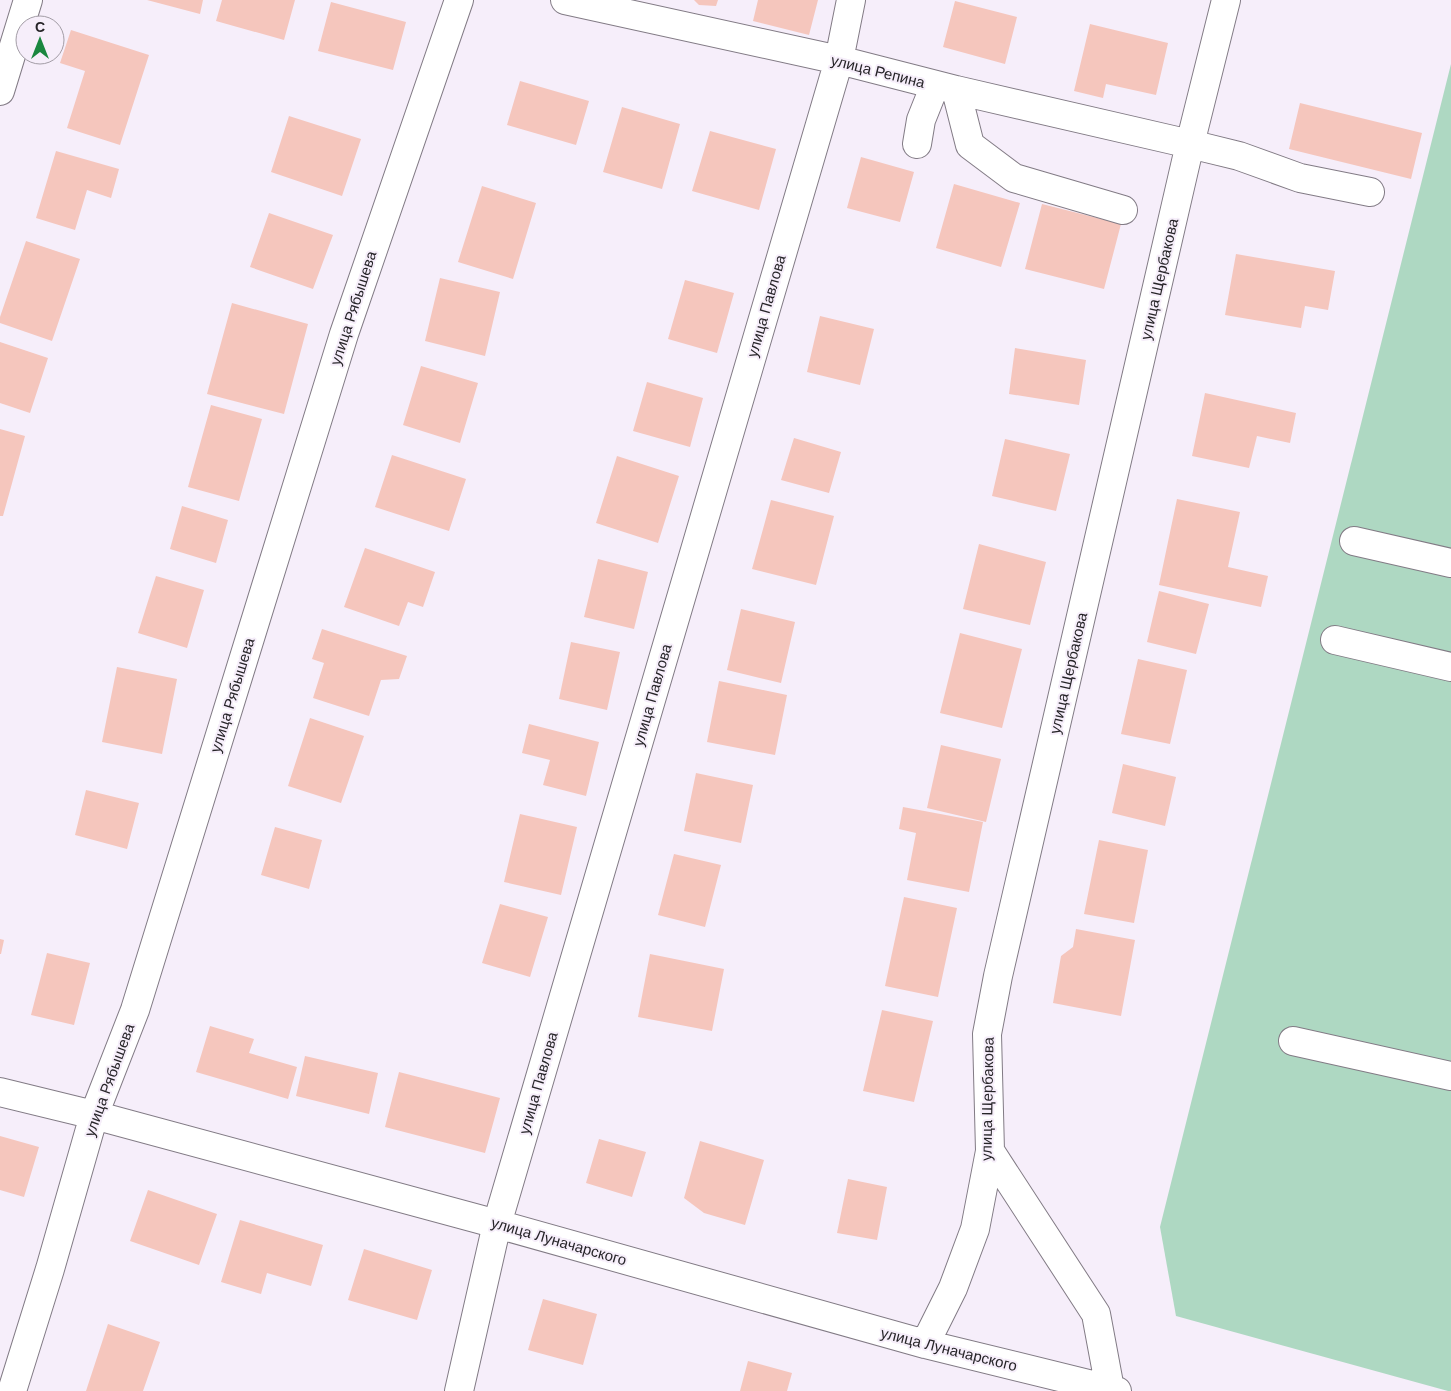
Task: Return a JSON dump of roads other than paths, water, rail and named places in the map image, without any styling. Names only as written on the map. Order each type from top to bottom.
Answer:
[{"type":"street","points":[[0,91],[28,0]]},
{"type":"street","name":"улица Рябышева","points":[[12,1391],[50,1269],[94,1115],[135,1010],[344,334],[459,0]]},
{"type":"street","name":"улица Репина","points":[[565,0],[839,60],[946,88],[1239,156],[1300,178],[1370,192]]},
{"type":"street","name":"улица Павлова","points":[[459,1391],[497,1224],[839,60],[850,0]]},
{"type":"street","name":"улица Щербакова","points":[[925,1344],[954,1288],[975,1229],[990,1151],[987,1034],[996,985],[1190,144],[1226,0]]},
{"type":"street","points":[[917,144],[921,120],[946,88],[970,145],[1014,178],[1122,210]]},
{"type":"street","points":[[1354,541],[1451,563]]},
{"type":"street","points":[[1335,640],[1451,667]]},
{"type":"street","points":[[1293,1041],[1451,1076]]},
{"type":"street","name":"улица Луначарского","points":[[0,1092],[94,1115],[497,1224],[925,1344],[1114,1390]]},
{"type":"street","points":[[990,1151],[1096,1314],[1114,1390]]}]
